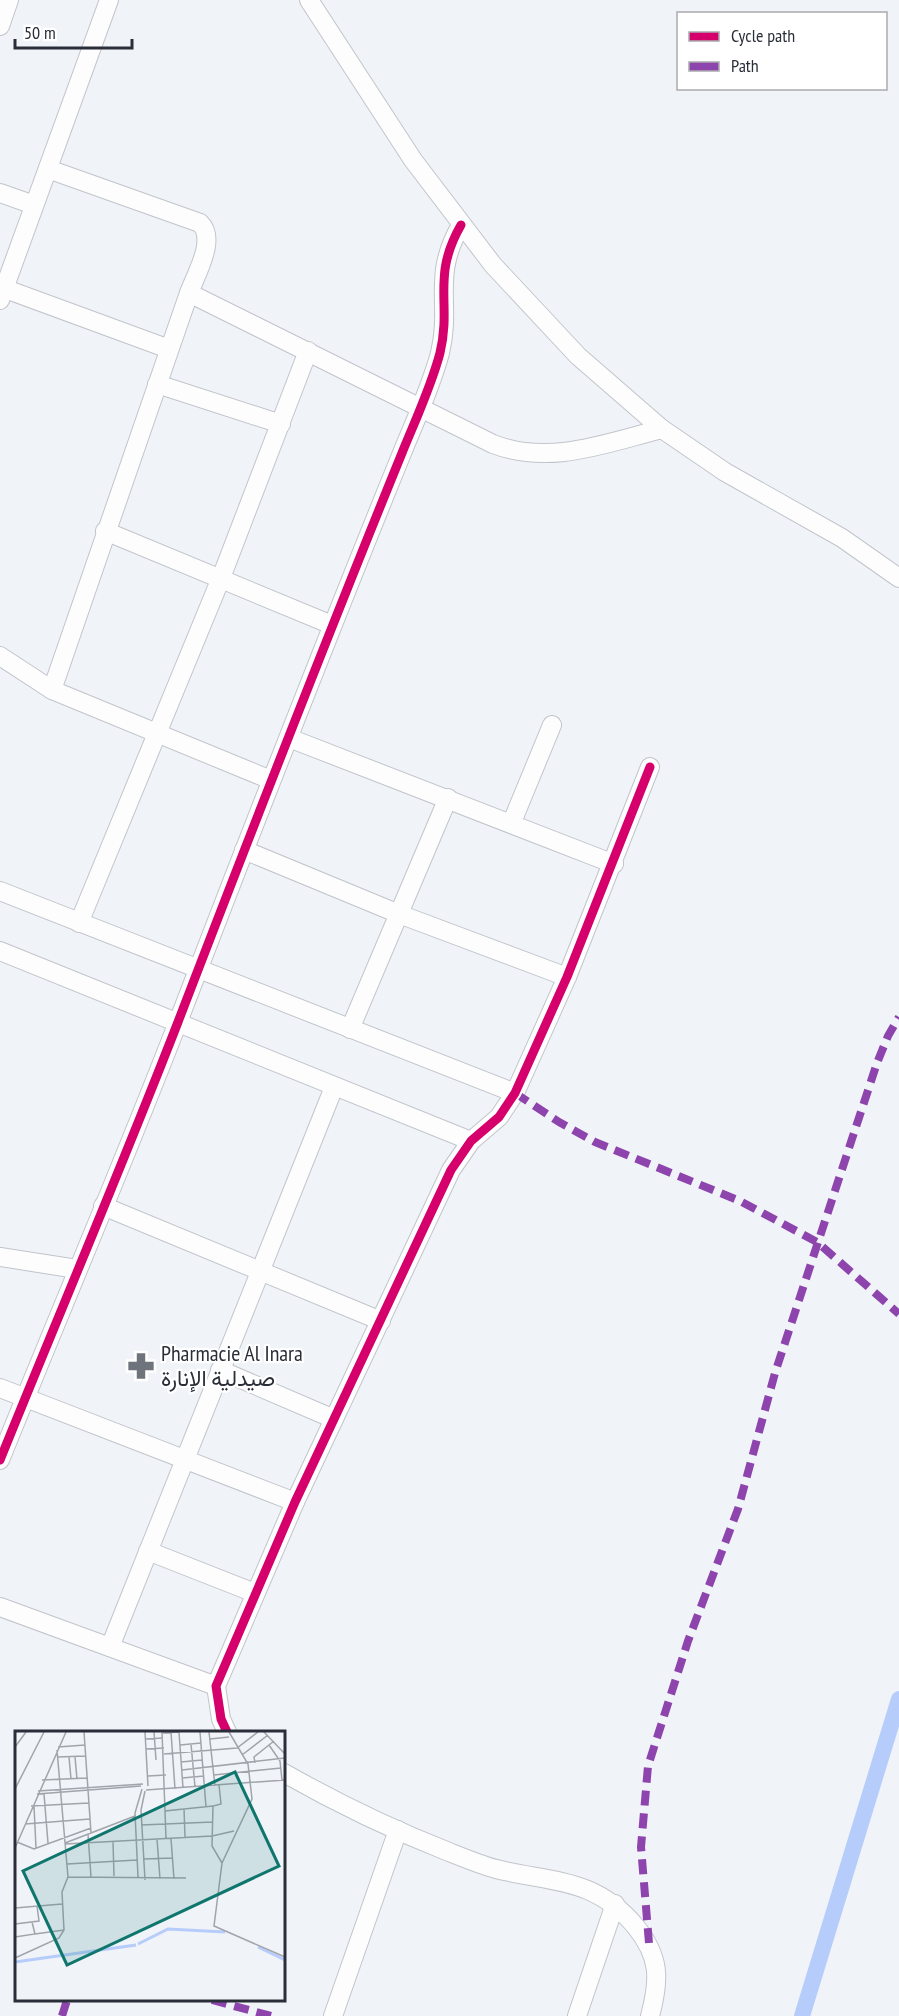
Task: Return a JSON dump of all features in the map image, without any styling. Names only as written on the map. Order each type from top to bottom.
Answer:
[{"type":"street","points":[[0,26],[9,0]]},
{"type":"street","points":[[110,0],[1,292],[169,349]]},
{"type":"street","points":[[309,0],[413,160],[461,225],[494,265],[578,356],[662,429],[725,472],[842,538],[899,578]]},
{"type":"street","points":[[48,169],[200,223],[206,229],[208,239],[105,531],[52,690]]},
{"type":"street","points":[[0,193],[34,205]]},
{"type":"street","points":[[0,1460],[421,407],[440,354],[443,271],[446,254],[461,225]]},
{"type":"street","points":[[189,293],[493,444],[522,454],[554,454],[588,448],[662,429]]},
{"type":"street","points":[[79,923],[221,578],[308,351]]},
{"type":"street","points":[[157,384],[281,424]]},
{"type":"street","points":[[105,531],[333,624]]},
{"type":"street","points":[[0,656],[52,690],[271,780]]},
{"type":"street","points":[[512,822],[552,725]]},
{"type":"street","points":[[290,738],[512,822],[614,864]]},
{"type":"street","points":[[227,1731],[221,1719],[216,1686],[295,1502],[451,1170],[471,1141],[499,1117],[515,1093],[567,977],[651,767]]},
{"type":"street","points":[[350,1029],[448,798]]},
{"type":"street","points":[[244,850],[399,914],[567,977]]},
{"type":"street","points":[[0,891],[515,1093]]},
{"type":"street","points":[[0,951],[471,1141]]},
{"type":"street","points":[[110,1647],[334,1087]]},
{"type":"street","points":[[103,1206],[381,1321]]},
{"type":"street","points":[[0,1257],[77,1269]]},
{"type":"street","points":[[220,1371],[334,1419]]},
{"type":"street","points":[[0,1388],[295,1502]]},
{"type":"street","points":[[148,1551],[255,1593]]},
{"type":"street","points":[[0,1607],[216,1686]]},
{"type":"street","points":[[285,1774],[398,1830],[449,1852],[497,1869],[576,1884],[597,1892],[615,1904],[649,1943],[654,1959],[657,1992],[650,2016]]},
{"type":"street","points":[[333,2016],[398,1830]]},
{"type":"street","points":[[577,2016],[615,1904]]},
{"type":"waterway","points":[[802,2016],[899,1699]]},
{"type":"marked path","points":[[649,1943],[641,1847],[648,1766],[688,1641],[738,1509],[775,1373],[877,1063],[899,1017]]},
{"type":"marked path","points":[[515,1093],[595,1142],[740,1201],[817,1242],[899,1314]]},
{"type":"marked path","points":[[62,2016],[67,2001]]},
{"type":"marked path","points":[[216,2001],[271,2016]]},
{"type":"cycle path","points":[[0,1460],[156,1077],[427,391],[440,353],[443,335],[444,275],[447,260],[461,225]]},
{"type":"cycle path","points":[[227,1731],[221,1719],[216,1686],[295,1502],[451,1170],[471,1141],[499,1117],[515,1093],[567,977],[650,767]]},
{"type":"place","name":"Pharmacie Al Inara صيدلية الإنارة","points":[[141,1366]]}]
